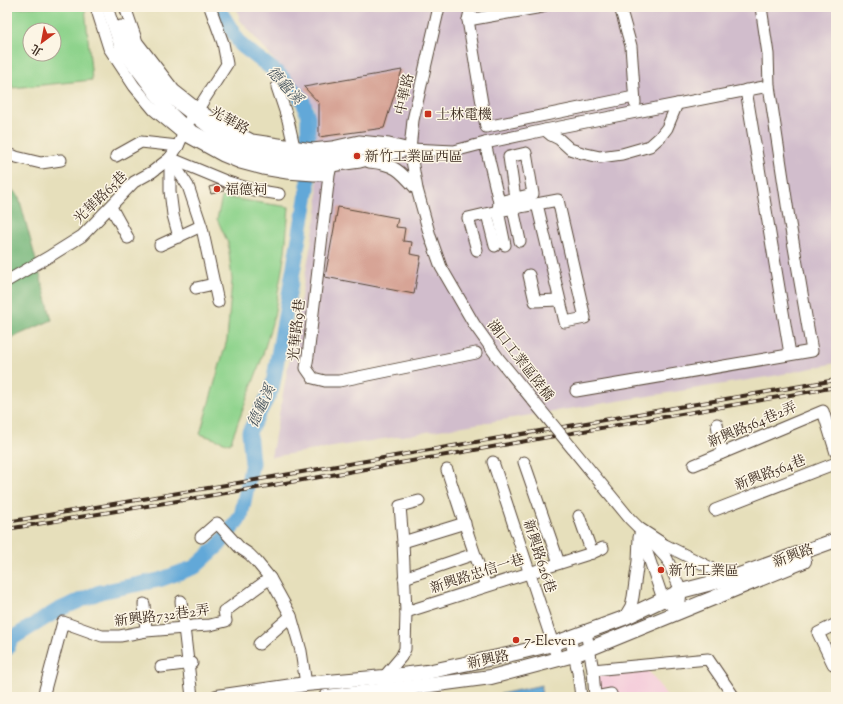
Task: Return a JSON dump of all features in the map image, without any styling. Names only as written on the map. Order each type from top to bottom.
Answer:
[{"type":"main road","name":"新興路","points":[[217,697],[306,684],[383,688],[427,672],[553,644],[624,618],[681,591],[731,578],[836,540]]},
{"type":"main road","name":"新興路","points":[[326,697],[383,688],[491,677],[574,655],[836,548]]},
{"type":"street","name":"光華路","points":[[96,7],[109,48],[134,86],[154,110],[185,130],[244,155],[296,157],[313,162],[389,144],[410,149]]},
{"type":"street","name":"光華路","points":[[107,7],[121,49],[164,106],[185,130]]},
{"type":"street","name":"光華路","points":[[114,7],[128,46],[170,98],[195,112]]},
{"type":"street","name":"光華路","points":[[125,7],[137,42],[174,90],[209,128],[250,148],[331,166],[360,162],[410,149]]},
{"type":"street","name":"光華路65巷","points":[[7,281],[82,236],[134,182],[152,172],[170,158],[178,146],[195,112],[227,64],[223,43],[210,7]]},
{"type":"street","name":"中華路","points":[[417,189],[410,149],[413,120],[439,7]]},
{"type":"street","points":[[470,7],[468,20],[486,127],[634,98]]},
{"type":"street","points":[[468,20],[542,7]]},
{"type":"street","points":[[620,7],[631,46],[635,112]]},
{"type":"street","points":[[576,391],[812,351],[789,218],[769,86],[768,54],[761,7]]},
{"type":"street","points":[[410,149],[454,151],[545,130],[769,86]]},
{"type":"street","points":[[277,87],[288,120],[296,157]]},
{"type":"street","points":[[746,90],[790,354]]},
{"type":"street","points":[[545,130],[570,148],[582,153],[600,157],[622,154],[650,146],[660,137],[667,128],[677,104]]},
{"type":"street","points":[[116,156],[141,142],[178,146]]},
{"type":"street","points":[[485,143],[500,246]]},
{"type":"street","points":[[7,153],[16,157],[41,163],[61,160]]},
{"type":"street","points":[[170,158],[228,182],[254,190],[279,194]]},
{"type":"street","points":[[170,158],[188,186],[201,226],[218,302]]},
{"type":"street","points":[[170,158],[170,191],[173,215],[179,237]]},
{"type":"street","points":[[360,162],[380,163],[392,166],[405,175],[417,189]]},
{"type":"street","name":"光華路9巷","points":[[331,166],[306,368],[313,378],[324,381],[339,381],[476,353]]},
{"type":"street","name":"湖口工業區陸橋","points":[[417,189],[430,236],[441,268],[474,324],[499,358],[625,513],[639,528]]},
{"type":"street","points":[[477,250],[468,218],[514,204],[538,204],[558,200],[585,318],[565,322],[538,204]]},
{"type":"street","points":[[514,204],[520,241]]},
{"type":"street","points":[[111,207],[128,238]]},
{"type":"street","points":[[160,245],[201,226]]},
{"type":"street","points":[[529,275],[535,301],[559,300]]},
{"type":"street","points":[[196,288],[214,284]]},
{"type":"street","name":"新興路564巷2弄","points":[[694,465],[822,411],[836,453]]},
{"type":"street","points":[[717,424],[722,453]]},
{"type":"street","name":"新興路626巷","points":[[493,462],[530,572],[557,659]]},
{"type":"street","points":[[524,462],[559,563]]},
{"type":"street","name":"新興路564巷","points":[[715,510],[836,463]]},
{"type":"street","points":[[446,470],[486,586]]},
{"type":"street","points":[[383,688],[405,649],[406,612],[400,506],[419,501]]},
{"type":"street","points":[[579,516],[592,553]]},
{"type":"street","points":[[403,542],[465,522]]},
{"type":"street","points":[[201,537],[217,523],[240,548],[256,561],[270,578],[291,616],[300,651],[306,684]]},
{"type":"street","points":[[639,528],[665,545],[731,578]]},
{"type":"street","points":[[639,528],[667,559],[681,591],[680,611]]},
{"type":"street","points":[[639,528],[663,599],[680,611]]},
{"type":"street","points":[[624,618],[631,606],[633,597],[638,561],[639,528]]},
{"type":"street","name":"新興路忠信一巷","points":[[406,612],[592,553],[603,548]]},
{"type":"street","points":[[404,578],[474,554]]},
{"type":"street","name":"新興路732巷2弄","points":[[43,697],[63,622],[102,636],[120,636],[146,631],[210,625],[226,621],[224,612],[270,578]]},
{"type":"street","points":[[181,601],[190,663],[192,697]]},
{"type":"street","points":[[144,604],[146,631]]},
{"type":"street","points":[[259,644],[291,616]]},
{"type":"street","points":[[833,664],[818,633],[836,624]]},
{"type":"street","points":[[586,632],[593,670],[595,697],[611,694],[612,697]]},
{"type":"street","points":[[570,637],[578,672],[581,697]]},
{"type":"street","points":[[593,670],[708,659],[734,697]]},
{"type":"street","points":[[161,667],[190,663]]},
{"type":"shaded area","points":[[236,7],[836,7],[836,363],[773,376],[271,457],[318,207],[314,107],[240,20]]},
{"type":"shaded area","points":[[647,669],[668,697],[595,697],[593,677]]},
{"type":"green space","points":[[28,7],[85,7],[92,80],[12,88],[7,41],[7,9]]},
{"type":"green space","points":[[7,184],[19,197],[52,320],[7,340]]},
{"type":"green space","points":[[222,197],[289,207],[285,252],[274,316],[261,361],[230,444],[200,434],[227,340],[232,280],[228,243],[217,219]]},
{"type":"water","points":[[542,685],[541,697],[487,697]]},
{"type":"building","points":[[402,70],[384,128],[319,137],[319,103],[304,87]]},
{"type":"building","name":"福德祠","points":[[217,185],[224,188],[224,191],[211,194],[209,187]]},
{"type":"building","points":[[338,207],[398,218],[396,227],[405,228],[403,241],[412,242],[410,254],[421,256],[414,294],[325,277]]},
{"type":"waterway","name":"德龜溪","points":[[7,649],[11,639],[58,610],[100,592],[159,580],[195,567],[219,545],[241,516],[252,463],[249,432],[272,389],[308,188],[308,117],[303,101],[280,75],[241,45],[218,7]]},
{"type":"railway","points":[[7,522],[836,380]]},
{"type":"railway","points":[[7,529],[268,486],[836,387]]},
{"type":"place","name":"士林電機","points":[[428,114]]},
{"type":"place","name":"新竹工業區西區","points":[[357,156]]},
{"type":"place","name":"福德祠","points":[[217,189]]},
{"type":"place","name":"新竹工業區","points":[[661,570]]},
{"type":"place","name":"7-Eleven","points":[[516,640]]}]
